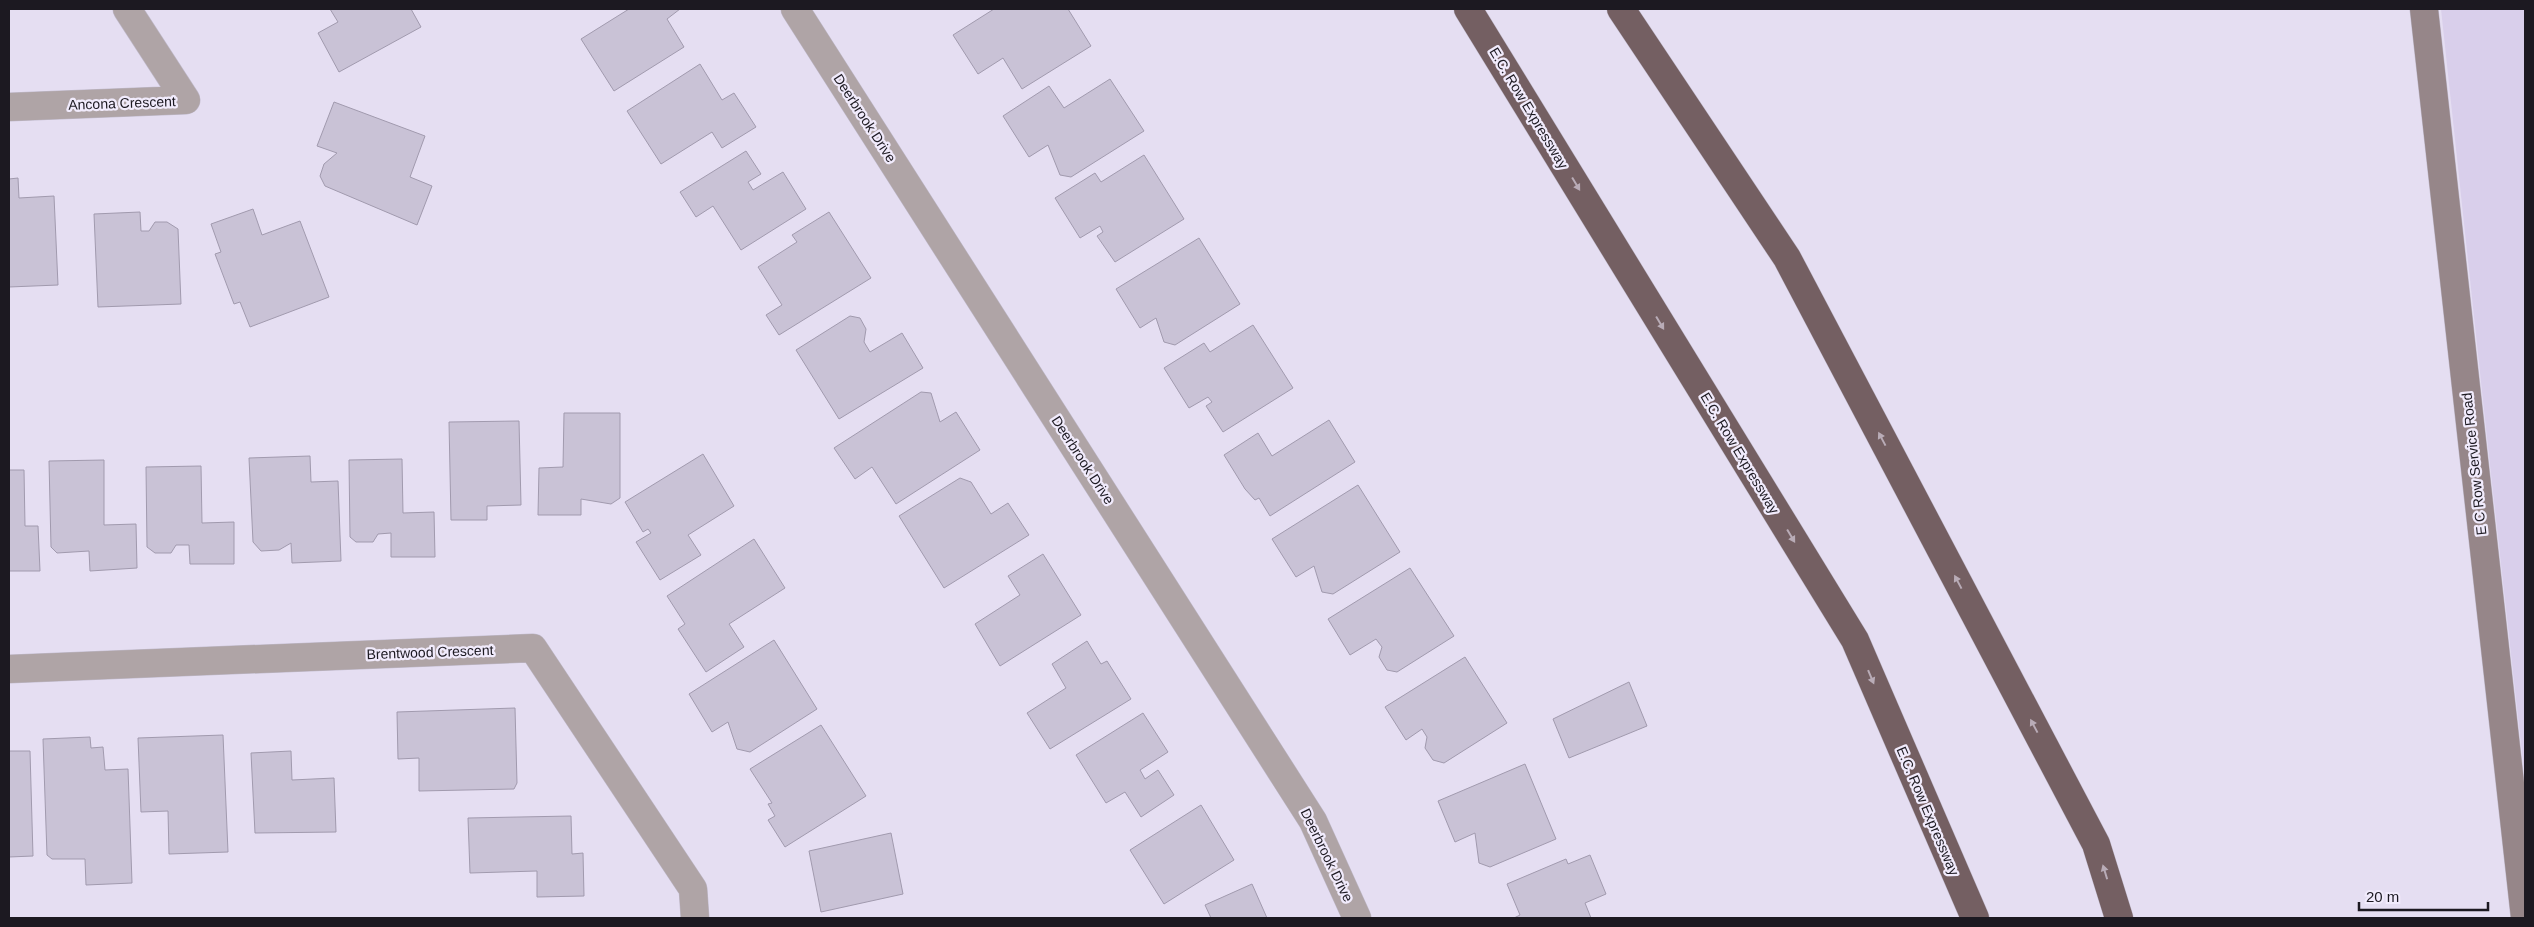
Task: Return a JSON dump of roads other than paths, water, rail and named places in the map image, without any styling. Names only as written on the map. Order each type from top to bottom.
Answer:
[{"type":"highway","name":"E.C. Row Expressway","points":[[1468,9],[1855,640],[1975,918]]},
{"type":"highway","points":[[1621,9],[1787,258],[2096,844],[2119,918]]},
{"type":"street","name":"Ancona Crescent","points":[[9,107],[186,100],[127,9]]},
{"type":"street","name":"Deerbrook Drive","points":[[795,9],[1313,821],[1357,918]]},
{"type":"street","name":"E C Row Service Road","points":[[2424,9],[2525,918]]},
{"type":"street","name":"Brentwood Crescent","points":[[9,669],[533,648],[693,889],[695,918]]}]
